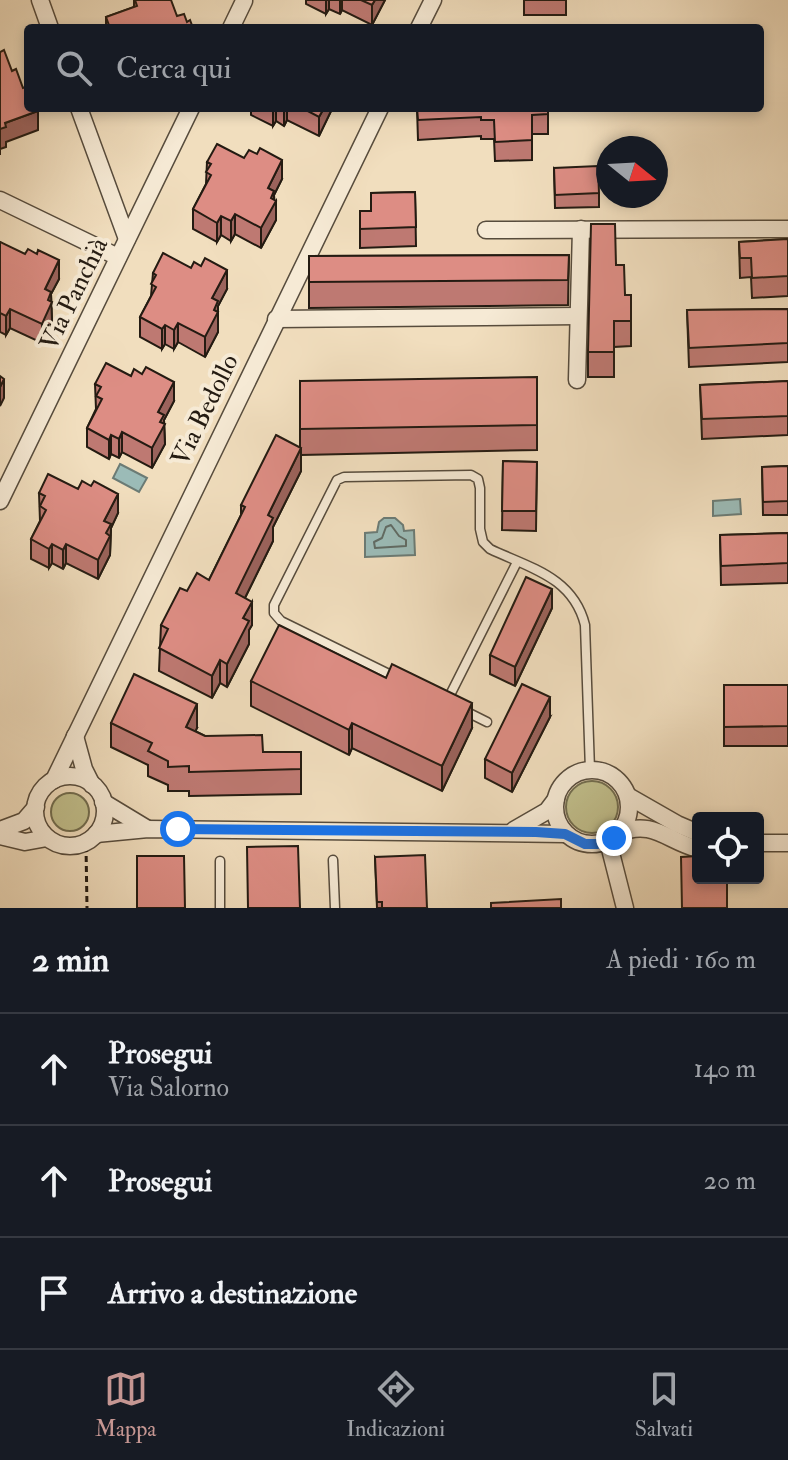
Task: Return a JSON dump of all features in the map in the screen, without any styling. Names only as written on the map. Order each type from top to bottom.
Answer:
[{"type":"street","points":[[40,0],[49,24]]},
{"type":"street","points":[[421,24],[433,0]]},
{"type":"street","points":[[233,24],[244,1]]},
{"type":"street","points":[[80,112],[127,239]]},
{"type":"street","name":"Via Panchià","points":[[0,501],[189,112]]},
{"type":"street","name":"Via Bedollo","points":[[54,780],[378,112]]},
{"type":"street","points":[[0,200],[118,257]]},
{"type":"street","points":[[577,380],[581,229]]},
{"type":"street","points":[[486,230],[788,229]]},
{"type":"street","points":[[276,319],[578,316]]},
{"type":"street","points":[[75,734],[84,769],[103,802],[148,829]]},
{"type":"street","points":[[509,832],[547,811],[568,779],[590,770],[613,776],[628,796],[692,830]]},
{"type":"street","points":[[0,830],[24,821],[36,807],[44,789],[54,780],[74,777],[92,785]]},
{"type":"street","points":[[625,908],[614,837],[629,816],[628,796]]},
{"type":"street","points":[[556,799],[555,811],[565,834]]},
{"type":"street","points":[[91,838],[104,816],[103,802]]},
{"type":"street","points":[[36,807],[39,827],[47,838],[66,846],[91,838],[148,829],[509,832],[565,834],[585,844],[614,837],[634,827],[650,828],[692,846]]},
{"type":"street","points":[[0,836],[25,842],[47,838]]},
{"type":"street","points":[[764,843],[788,843]]},
{"type":"lane","points":[[405,682],[281,621],[274,613],[274,605],[337,480],[344,477],[471,475],[478,479],[480,488],[483,542],[490,549],[561,585],[573,595],[581,610],[585,625],[590,770]]},
{"type":"lane","points":[[446,702],[517,562]]},
{"type":"lane","points":[[433,695],[487,722]]},
{"type":"lane","points":[[333,860],[335,908]]},
{"type":"lane","points":[[220,861],[220,908]]},
{"type":"path","points":[[87,908],[91,838]]},
{"type":"shaded area","points":[[592,781],[611,788],[618,807],[611,826],[592,833],[573,826],[566,807],[573,788]]},
{"type":"shaded area","points":[[70,793],[84,798],[89,812],[84,826],[70,831],[56,826],[51,812],[56,798]]},
{"type":"water","points":[[120,464],[147,478],[139,492],[113,478]]},
{"type":"water","points":[[740,499],[741,514],[713,516],[713,501]]},
{"type":"water","points":[[384,518],[395,518],[403,525],[404,531],[414,530],[415,555],[365,557],[365,533],[377,532],[379,522]]},
{"type":"building","points":[[135,0],[171,0],[177,16],[184,14],[192,24],[109,24],[106,17],[137,6]]},
{"type":"building","points":[[4,50],[12,71],[16,69],[24,88],[24,112],[35,112],[5,123],[6,127],[0,129],[0,52]]},
{"type":"building","points":[[417,112],[548,112],[532,115],[532,140],[495,142],[494,120],[481,120],[481,117],[418,120]]},
{"type":"building","points":[[217,144],[244,158],[249,150],[257,154],[260,148],[282,160],[268,188],[274,191],[271,198],[276,201],[261,228],[235,214],[231,221],[221,216],[217,223],[193,209],[211,175],[206,172],[211,164],[207,162]]},
{"type":"building","points":[[596,166],[596,193],[555,195],[554,168]]},
{"type":"building","points":[[415,192],[416,227],[360,229],[360,211],[371,211],[371,193]]},
{"type":"building","points":[[591,224],[615,224],[616,265],[624,265],[625,295],[631,295],[631,321],[614,321],[614,352],[588,352]]},
{"type":"building","points":[[788,239],[788,276],[752,278],[751,258],[740,258],[739,242]]},
{"type":"building","points":[[0,242],[25,254],[28,249],[37,254],[38,250],[59,260],[45,289],[51,292],[48,300],[52,302],[42,324],[10,309],[6,316],[0,313]]},
{"type":"building","points":[[163,253],[191,268],[194,262],[201,266],[205,258],[227,270],[212,298],[218,301],[214,310],[218,312],[205,337],[178,323],[174,330],[165,325],[162,329],[140,317],[156,287],[151,284],[156,275],[153,273]]},
{"type":"building","points":[[569,255],[568,280],[309,282],[309,256]]},
{"type":"building","points":[[788,309],[788,343],[689,348],[687,310]]},
{"type":"building","points":[[106,363],[131,376],[134,369],[142,374],[146,367],[174,382],[158,412],[164,415],[160,422],[165,424],[152,448],[122,432],[119,439],[111,435],[109,440],[87,428],[102,399],[96,396],[101,387],[95,384]]},
{"type":"building","points":[[537,377],[537,425],[300,429],[300,381]]},
{"type":"building","points":[[788,381],[788,416],[702,419],[700,385]]},
{"type":"building","points":[[276,435],[301,448],[268,515],[273,518],[236,593],[252,602],[243,618],[249,621],[227,664],[220,660],[212,676],[159,648],[168,629],[161,625],[180,588],[187,591],[197,573],[209,580],[245,507],[241,505]]},
{"type":"building","points":[[503,461],[537,462],[536,511],[502,511]]},
{"type":"building","points":[[788,466],[788,501],[763,502],[762,467]]},
{"type":"building","points":[[48,474],[78,489],[82,481],[91,486],[94,481],[118,494],[104,521],[111,524],[106,533],[110,536],[98,560],[66,544],[63,550],[52,544],[49,549],[31,539],[46,510],[40,506],[45,496],[39,493]]},
{"type":"building","points":[[788,533],[788,563],[721,566],[720,535]]},
{"type":"building","points":[[526,577],[552,589],[515,667],[490,655]]},
{"type":"building","points":[[279,625],[386,678],[392,664],[472,703],[442,766],[352,723],[349,730],[251,681]]},
{"type":"building","points":[[134,674],[197,704],[186,727],[205,736],[262,735],[263,752],[301,752],[301,769],[189,772],[189,766],[168,767],[168,761],[148,751],[152,743],[111,723]]},
{"type":"building","points":[[522,684],[550,697],[512,773],[485,759]]},
{"type":"building","points":[[724,685],[788,685],[788,726],[724,727]]},
{"type":"building","points":[[298,846],[300,908],[248,908],[247,847]]},
{"type":"building","points":[[425,855],[427,908],[382,908],[382,902],[377,902],[375,857]]},
{"type":"building","points":[[137,856],[184,856],[185,908],[137,908]]},
{"type":"building","points":[[692,856],[692,884],[727,884],[727,908],[682,908],[681,857]]},
{"type":"building","points":[[561,899],[561,908],[491,908],[491,903]]},
{"type":"route","points":[[178,829],[536,832],[565,834],[585,844],[597,844],[614,838]]}]
